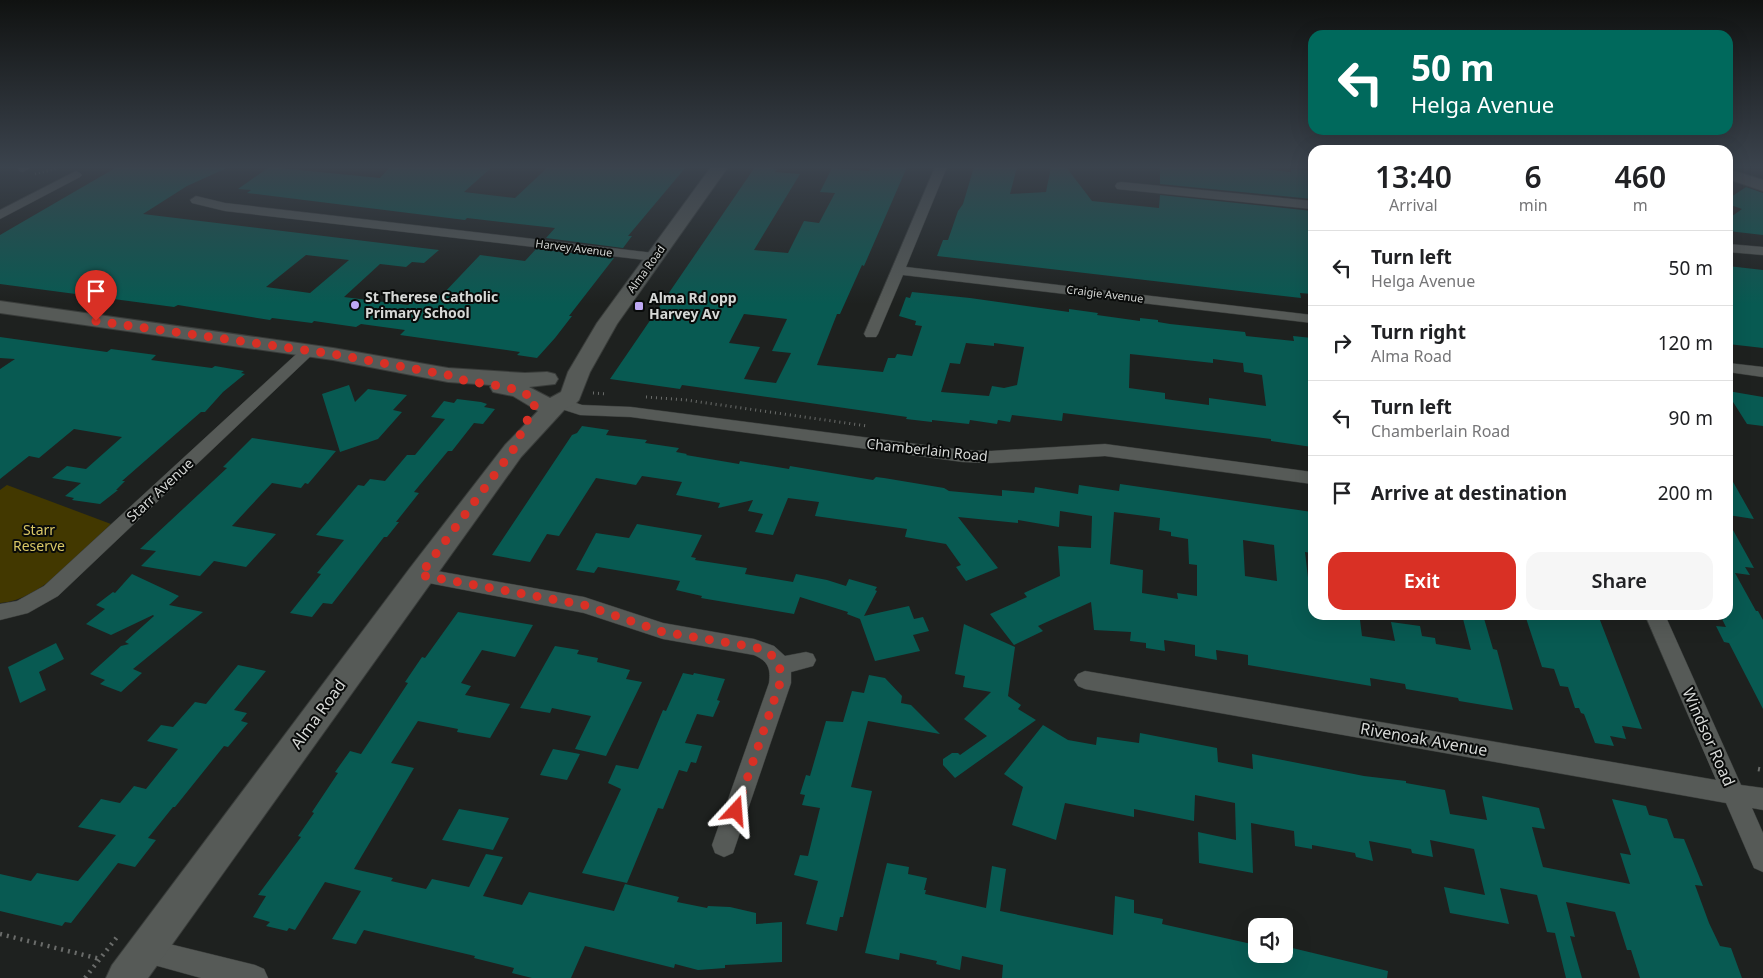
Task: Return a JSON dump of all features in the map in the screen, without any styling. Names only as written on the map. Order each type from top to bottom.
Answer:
[{"type":"main road","name":"Alma Road","points":[[121,956],[420,575],[513,450],[559,392],[687,213]]},
{"type":"main road","name":"Chamberlain Road","points":[[0,307],[309,350],[448,375],[458,380],[520,391],[559,392]]},
{"type":"street","name":"Harvey Avenue","points":[[273,213],[654,257]]},
{"type":"street","points":[[871,334],[921,213]]},
{"type":"street","points":[[1733,248],[1763,251]]},
{"type":"street","name":"Craigie Avenue","points":[[896,270],[1308,318]]},
{"type":"street","name":"Starr Avenue","points":[[0,612],[21,608],[37,601],[51,591],[309,350]]},
{"type":"street","points":[[1733,369],[1763,372]]},
{"type":"street","name":"Chamberlain Road","points":[[559,392],[580,410],[631,412],[964,456],[991,457],[1105,450],[1308,477]]},
{"type":"street","points":[[420,575],[584,605],[663,632],[754,647],[765,650],[776,658],[780,666],[780,683],[724,845]]},
{"type":"street","name":"Windsor Road","points":[[1657,620],[1763,860]]},
{"type":"street","points":[[780,666],[806,660]]},
{"type":"street","name":"Rivenoak Avenue","points":[[1085,680],[1763,799]]},
{"type":"street","points":[[121,956],[255,978]]},
{"type":"path","points":[[559,392],[613,395]]},
{"type":"path","points":[[641,397],[686,400],[869,426]]},
{"type":"path","points":[[0,934],[121,956]]},
{"type":"path","points":[[85,978],[121,956]]},
{"type":"green space","name":"Starr Reserve","points":[[7,485],[111,524],[74,561],[46,584],[16,600],[0,603],[0,490]]},
{"type":"building","points":[[38,213],[145,213],[143,214],[439,250],[424,263],[412,262],[406,267],[380,264],[344,297],[408,305],[419,294],[442,295],[480,255],[525,261],[536,249],[614,258],[569,316],[572,316],[537,358],[517,355],[520,352],[400,335],[405,330],[361,324],[356,327],[314,321],[312,323],[272,318],[270,320],[178,305],[174,307],[0,284],[0,235]],"holes":[[[306,255],[349,260],[310,293],[266,287]]]},
{"type":"building","points":[[406,213],[648,213],[628,236],[632,236],[623,248],[546,238],[555,228],[467,218],[465,220]]},
{"type":"building","points":[[724,213],[777,213],[754,250],[788,253],[804,221],[819,223],[825,213],[887,213],[864,266],[862,265],[840,314],[837,314],[817,365],[883,372],[888,358],[895,358],[897,354],[912,356],[922,326],[915,325],[916,321],[899,316],[906,297],[910,298],[912,292],[1069,312],[1069,309],[1140,321],[1140,318],[1158,320],[1158,322],[1170,324],[1245,332],[1246,336],[1294,341],[1293,336],[1308,338],[1308,446],[1271,441],[1271,439],[1063,413],[1062,421],[1012,415],[1010,422],[998,420],[997,424],[970,420],[969,424],[932,420],[932,422],[682,385],[680,389],[610,379]],"holes":[[[744,314],[787,319],[772,351],[791,353],[776,383],[744,379],[760,347],[729,343]],[[966,343],[994,346],[994,343],[1024,347],[1017,385],[1004,388],[992,386],[989,396],[941,392],[950,363],[960,364]],[[1130,354],[1213,363],[1213,359],[1243,363],[1244,372],[1262,375],[1266,406],[1209,398],[1209,405],[1165,399],[1165,393],[1129,388]]]},
{"type":"building","points":[[957,213],[1308,213],[1308,294],[1300,293],[1301,298],[937,256],[943,240],[948,240]]},
{"type":"building","points":[[1737,213],[1763,213],[1763,235],[1733,232],[1733,215]]},
{"type":"building","points":[[1733,267],[1763,270],[1763,348],[1733,345]]},
{"type":"building","points":[[0,337],[107,352],[111,349],[156,355],[151,360],[212,368],[215,366],[244,371],[241,373],[245,374],[223,392],[205,412],[201,412],[122,481],[125,481],[116,490],[118,490],[100,504],[72,500],[74,498],[65,496],[81,483],[52,478],[67,466],[86,469],[122,437],[74,429],[39,458],[29,456],[0,479],[0,369],[15,359],[0,358]]},
{"type":"building","points":[[349,385],[355,402],[368,389],[407,395],[393,410],[402,412],[378,439],[340,452],[322,394]]},
{"type":"building","points":[[1733,392],[1763,397],[1763,426],[1747,424],[1733,402]]},
{"type":"building","points":[[457,399],[481,402],[487,404],[484,407],[495,409],[483,424],[474,423],[452,451],[448,451],[414,492],[419,493],[396,522],[399,522],[387,537],[384,537],[332,604],[323,603],[312,617],[290,613],[321,574],[317,573],[344,540],[316,535],[358,485],[364,486],[370,479],[385,481],[407,455],[415,455],[445,419],[431,417],[444,401],[454,403]]},
{"type":"building","points":[[582,426],[609,430],[606,435],[647,440],[645,443],[679,448],[676,452],[686,455],[739,464],[740,461],[789,469],[790,466],[873,480],[876,477],[884,478],[944,488],[949,491],[1002,496],[1002,490],[1034,493],[1035,487],[1078,494],[1079,485],[1119,491],[1120,484],[1308,511],[1308,552],[1305,552],[1308,578],[1308,620],[1360,620],[1362,636],[1395,641],[1391,622],[1420,626],[1422,636],[1435,638],[1436,644],[1471,650],[1463,620],[1484,620],[1493,649],[1497,650],[1513,710],[1459,701],[1458,698],[1406,689],[1405,684],[1370,678],[1371,686],[1248,665],[1248,655],[1216,650],[1217,660],[1195,656],[1195,645],[1164,640],[1165,651],[1146,648],[1146,643],[1130,641],[1131,632],[1094,630],[1091,602],[1038,626],[1043,631],[1014,645],[990,614],[1027,597],[1024,593],[1060,576],[1058,546],[1091,548],[1092,516],[1060,511],[1059,527],[1018,520],[1018,523],[958,517],[998,568],[966,581],[956,567],[961,565],[946,544],[905,537],[907,529],[815,516],[819,502],[788,498],[773,535],[755,532],[763,514],[748,511],[753,500],[718,508],[720,503],[676,495],[682,482],[642,476],[636,485],[596,478],[559,536],[547,534],[530,562],[492,555],[572,435],[577,433]],"holes":[[[1114,512],[1160,518],[1159,530],[1171,532],[1171,536],[1188,539],[1189,564],[1197,565],[1197,596],[1177,593],[1178,599],[1142,593],[1143,570],[1110,564]],[[1243,540],[1274,545],[1277,581],[1245,576]]]},
{"type":"building","points":[[252,438],[336,451],[308,484],[305,483],[301,488],[272,483],[232,526],[276,534],[246,567],[214,561],[200,576],[141,566],[156,551],[140,549],[227,468],[223,467]]},
{"type":"building","points":[[1733,482],[1754,519],[1733,516]]},
{"type":"building","points":[[637,524],[702,535],[691,557],[696,558],[695,560],[747,568],[745,574],[793,582],[796,574],[846,586],[849,579],[877,587],[875,590],[877,591],[864,616],[909,606],[914,619],[923,617],[929,631],[913,635],[920,651],[875,661],[860,619],[847,614],[848,612],[800,597],[794,614],[701,598],[702,596],[676,590],[680,581],[598,567],[594,573],[576,570],[596,533],[629,538]]},
{"type":"building","points":[[1733,530],[1754,568],[1745,567],[1750,575],[1735,573],[1763,620],[1763,709],[1729,643],[1724,642],[1716,626],[1726,627],[1722,620],[1733,620]]},
{"type":"building","points":[[132,574],[179,596],[169,605],[203,612],[133,669],[142,673],[121,692],[100,684],[105,680],[90,674],[121,646],[129,644],[125,642],[154,616],[111,635],[86,624],[105,609],[96,605],[113,592],[115,593]]},
{"type":"building","points":[[458,612],[533,625],[515,657],[482,650],[461,683],[471,686],[465,695],[510,704],[490,738],[457,732],[458,729],[418,721],[391,763],[414,768],[354,869],[393,878],[391,881],[426,889],[432,879],[469,887],[486,854],[503,857],[483,896],[522,905],[529,892],[614,911],[625,884],[679,897],[677,902],[707,908],[708,906],[730,907],[756,913],[756,924],[782,922],[782,962],[725,965],[725,968],[698,970],[675,964],[674,968],[585,946],[571,978],[532,978],[512,973],[514,968],[474,958],[475,956],[364,930],[356,944],[332,939],[361,891],[325,882],[295,930],[289,928],[287,931],[266,926],[270,922],[253,917],[266,896],[258,895],[301,837],[298,836],[338,773],[335,772],[350,751],[361,754],[408,683],[405,682],[422,657],[425,658]]},
{"type":"building","points":[[1527,620],[1600,620],[1642,729],[1622,726],[1626,739],[1610,736],[1614,746],[1595,743],[1584,714],[1581,713],[1579,708],[1575,708],[1568,687],[1560,686],[1554,669],[1542,667]]},
{"type":"building","points":[[964,624],[1015,647],[1008,696],[1021,705],[1018,709],[1036,720],[955,778],[943,765],[943,759],[952,753],[960,755],[987,736],[964,719],[991,692],[963,687],[965,676],[955,674]]},
{"type":"building","points":[[56,643],[64,659],[39,672],[46,690],[20,703],[8,667]]},
{"type":"building","points":[[555,646],[579,650],[577,654],[598,658],[597,662],[630,670],[626,679],[642,682],[606,756],[575,749],[591,716],[552,708],[550,713],[520,708]]},
{"type":"building","points":[[238,665],[266,671],[234,710],[247,713],[241,721],[248,723],[228,747],[224,746],[148,838],[156,840],[135,867],[118,863],[71,923],[65,922],[62,926],[0,911],[0,874],[31,881],[37,873],[78,881],[116,835],[78,827],[101,799],[120,803],[134,786],[146,789],[178,749],[147,741],[161,725],[173,727],[195,702],[206,704]]},
{"type":"building","points":[[683,673],[693,675],[694,673],[725,679],[717,700],[720,701],[713,717],[697,714],[685,743],[702,746],[696,763],[691,762],[687,772],[679,770],[663,809],[658,808],[627,883],[582,873],[621,789],[608,783],[616,765],[638,769],[663,710],[666,711]]},
{"type":"building","points":[[869,675],[885,678],[902,696],[901,703],[911,705],[940,734],[868,721],[851,787],[872,791],[843,917],[840,917],[837,931],[806,924],[818,881],[794,875],[800,855],[808,856],[820,808],[802,805],[805,795],[800,794],[806,775],[810,776],[826,721],[843,722],[852,691],[864,693]]},
{"type":"building","points":[[1043,725],[1068,740],[1096,745],[1097,737],[1139,743],[1140,733],[1217,748],[1218,762],[1253,769],[1252,754],[1364,776],[1406,781],[1406,783],[1445,790],[1450,814],[1487,820],[1482,796],[1539,808],[1545,829],[1532,827],[1543,867],[1630,884],[1620,853],[1631,855],[1612,799],[1646,806],[1649,815],[1667,819],[1674,838],[1684,839],[1703,886],[1695,885],[1709,923],[1720,946],[1731,948],[1742,978],[1640,978],[1631,950],[1627,950],[1615,912],[1566,902],[1575,937],[1570,936],[1582,978],[1566,978],[1555,933],[1547,932],[1537,895],[1500,888],[1509,924],[1450,913],[1444,887],[1485,895],[1474,849],[1430,840],[1433,857],[1412,853],[1411,849],[1369,841],[1373,861],[1356,857],[1355,853],[1312,845],[1312,849],[1295,846],[1294,831],[1251,823],[1253,873],[1199,863],[1198,832],[1236,840],[1235,803],[1195,795],[1194,821],[1134,809],[1134,817],[1065,803],[1056,840],[1012,825],[1023,787],[1004,774]]},
{"type":"building","points":[[553,749],[580,754],[567,780],[540,775]]},
{"type":"building","points":[[459,809],[509,818],[493,850],[442,840]]},
{"type":"building","points":[[887,863],[909,867],[908,874],[927,878],[925,894],[986,908],[992,866],[1006,869],[1000,911],[1113,935],[1115,896],[1134,900],[1134,913],[1163,919],[1162,924],[1248,943],[1248,963],[1293,963],[1293,948],[1388,971],[1387,978],[1002,978],[1003,965],[962,956],[960,970],[936,964],[937,961],[900,953],[899,960],[865,953]]},
{"type":"place","name":"St Therese Catholic Primary School","points":[[355,305]]},
{"type":"place","name":"Alma Rd opp Harvey Av","points":[[639,306]]},
{"type":"route","points":[[96,321],[333,354],[448,375],[458,380],[520,391],[531,396],[536,402],[513,450],[420,575],[584,605],[648,628],[754,647],[765,650],[776,658],[782,675],[780,683],[736,811]]}]
